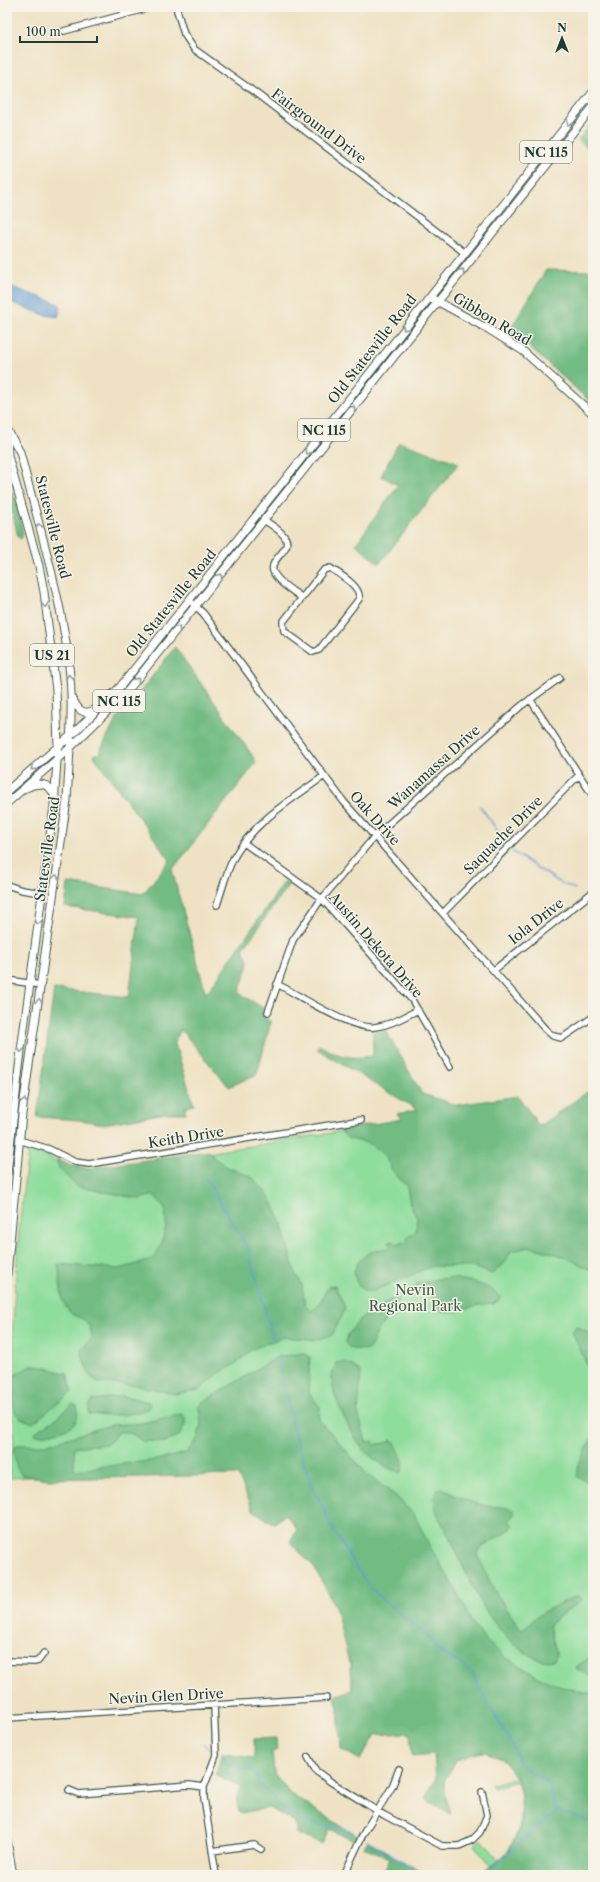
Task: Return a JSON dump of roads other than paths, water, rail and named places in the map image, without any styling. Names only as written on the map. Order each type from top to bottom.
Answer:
[{"type":"main road","name":"Old Statesville Road","points":[[7,791],[58,745],[71,736],[120,687],[593,92]]},
{"type":"main road","name":"Old Statesville Road","points":[[7,803],[71,747],[126,693],[593,107]]},
{"type":"main road","name":"Gibbon Road","points":[[430,297],[500,336],[523,351],[593,414]]},
{"type":"main road","name":"Statesville Road","points":[[7,1274],[19,1140],[67,800],[71,747],[71,693],[61,618],[49,564],[20,452],[8,429]]},
{"type":"main road","name":"Statesville Road","points":[[7,1173],[30,983],[55,797],[58,758],[56,690],[44,592],[39,566],[8,456],[8,429]]},
{"type":"main road","points":[[39,566],[49,564]]},
{"type":"main road","points":[[71,693],[78,710],[82,712],[91,712],[100,707]]},
{"type":"main road","points":[[22,789],[32,785],[43,784],[51,788],[55,797]]},
{"type":"main road","points":[[7,1841],[13,1875]]},
{"type":"street","points":[[64,31],[152,7]]},
{"type":"street","name":"Fairground Drive","points":[[176,7],[184,34],[194,49],[253,91],[465,253]]},
{"type":"street","points":[[264,520],[284,535],[286,540],[286,548],[273,564],[273,571],[276,576],[301,597]]},
{"type":"street","points":[[330,568],[357,588],[360,596],[353,608],[318,650],[313,652],[293,638],[283,628],[283,622],[301,597],[324,570],[330,568]]},
{"type":"street","name":"Oak Drive","points":[[188,600],[196,607],[254,680],[344,802],[546,1030],[552,1036],[558,1038],[565,1037],[593,1017]]},
{"type":"street","name":"Wanamassa Drive","points":[[268,1012],[293,940],[322,899],[375,836],[530,699],[560,678]]},
{"type":"street","points":[[530,699],[593,796]]},
{"type":"street","name":"Saquache Drive","points":[[443,912],[579,775]]},
{"type":"street","points":[[217,905],[233,860],[244,843],[263,821],[324,776]]},
{"type":"street","name":"Austin Dekota Drive","points":[[244,843],[322,899],[400,987],[418,1010],[450,1067]]},
{"type":"street","points":[[7,885],[13,888],[42,892]]},
{"type":"street","points":[[7,893],[13,888]]},
{"type":"street","name":"Iola Drive","points":[[494,970],[593,892]]},
{"type":"street","points":[[7,980],[41,985]]},
{"type":"street","points":[[277,984],[342,1019],[363,1027],[385,1025],[418,1010]]},
{"type":"street","name":"Keith Drive","points":[[19,1140],[49,1149],[75,1162],[88,1164],[361,1120]]},
{"type":"street","points":[[7,1661],[34,1662],[38,1661],[44,1653]]},
{"type":"street","name":"Nevin Glen Drive","points":[[7,1718],[326,1698]]},
{"type":"street","points":[[214,1705],[216,1756],[204,1787],[204,1798],[216,1875]]},
{"type":"street","points":[[308,1757],[316,1771],[322,1776],[377,1811],[442,1846],[459,1846],[476,1837],[484,1826],[487,1815],[482,1792]]},
{"type":"street","points":[[344,1875],[363,1834],[392,1787],[398,1770]]},
{"type":"street","points":[[69,1790],[79,1794],[190,1785],[204,1787]]},
{"type":"street","points":[[212,1851],[254,1846],[261,1849]]},
{"type":"water","points":[[7,285],[59,304],[61,308],[58,317],[44,315],[7,301]]},
{"type":"waterway","points":[[480,806],[502,837]]},
{"type":"waterway","points":[[513,852],[559,882],[575,889]]},
{"type":"waterway","points":[[206,1179],[248,1248],[273,1338]]},
{"type":"waterway","points":[[277,1357],[295,1436],[312,1487],[331,1526],[368,1585],[384,1601],[429,1637],[439,1652],[459,1662],[474,1675],[475,1680],[493,1713],[509,1738],[520,1765],[550,1785],[550,1794],[556,1808],[563,1813],[593,1822]]},
{"type":"waterway","points":[[203,1744],[210,1749]]},
{"type":"waterway","points":[[222,1755],[225,1758],[226,1764],[253,1770],[261,1786],[274,1797],[281,1807],[300,1821],[349,1830],[354,1833]]},
{"type":"waterway","points":[[486,1875],[505,1855],[559,1810]]},
{"type":"waterway","points":[[367,1840],[425,1875]]},
{"type":"park label","name":"Nevin Regional Park","points":[[415,1298]]}]
